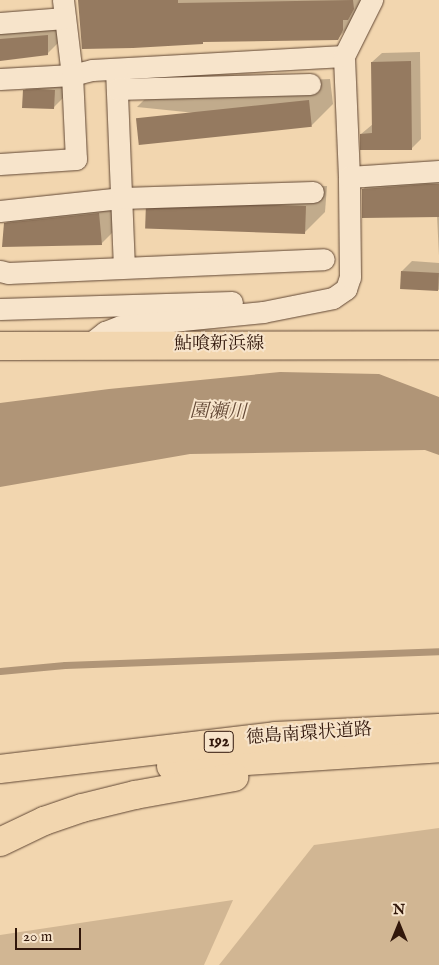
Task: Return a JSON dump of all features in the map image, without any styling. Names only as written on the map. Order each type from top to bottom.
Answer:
[{"type":"main road","name":"鮎喰新浜線","points":[[0,346],[439,345]]},
{"type":"main road","name":"徳島南環状道路","points":[[0,769],[275,736],[439,728]]},
{"type":"main road","points":[[0,755],[275,736]]},
{"type":"main road","name":"徳島南環状道路","points":[[0,786],[166,766],[428,749]]},
{"type":"main road","points":[[0,842],[44,821],[82,808],[135,795],[232,777],[428,749]]},
{"type":"street","points":[[87,346],[105,332],[121,326],[263,312],[333,298],[346,289],[350,277],[349,177],[344,56],[372,0]]},
{"type":"street","points":[[0,23],[64,9],[72,75],[76,159],[0,164]]},
{"type":"street","points":[[117,79],[344,56]]},
{"type":"street","points":[[0,78],[72,75],[117,79],[310,84]]},
{"type":"street","points":[[117,79],[124,267]]},
{"type":"street","points":[[349,177],[439,171]]},
{"type":"street","points":[[0,211],[122,198],[314,192]]},
{"type":"street","points":[[0,270],[8,273],[324,259]]},
{"type":"street","points":[[0,309],[333,298]]},
{"type":"shaded area","points":[[439,828],[439,965],[219,965],[314,845]]},
{"type":"shaded area","points":[[233,900],[204,965],[0,965],[0,935]]},
{"type":"water","name":"園瀬川","points":[[280,372],[379,374],[439,397],[439,455],[425,450],[190,454],[0,487],[0,403],[109,389]]},
{"type":"building","points":[[78,0],[178,0],[178,3],[353,0],[354,9],[348,20],[343,20],[343,30],[338,40],[203,42],[203,44],[82,49]]},
{"type":"building","points":[[48,35],[48,55],[0,61],[0,39]]},
{"type":"building","points":[[411,61],[412,150],[360,150],[360,134],[372,133],[371,62]]},
{"type":"building","points":[[23,90],[55,90],[54,109],[22,108]]},
{"type":"building","points":[[309,100],[312,127],[139,145],[136,118]]},
{"type":"building","points":[[439,184],[439,217],[362,218],[362,189]]},
{"type":"building","points":[[146,200],[306,206],[305,234],[145,228]]},
{"type":"building","points":[[99,213],[102,245],[2,247],[4,223]]},
{"type":"building","points":[[401,271],[439,273],[438,291],[400,289]]},
{"type":"waterway","points":[[0,671],[65,665],[439,651]]}]
